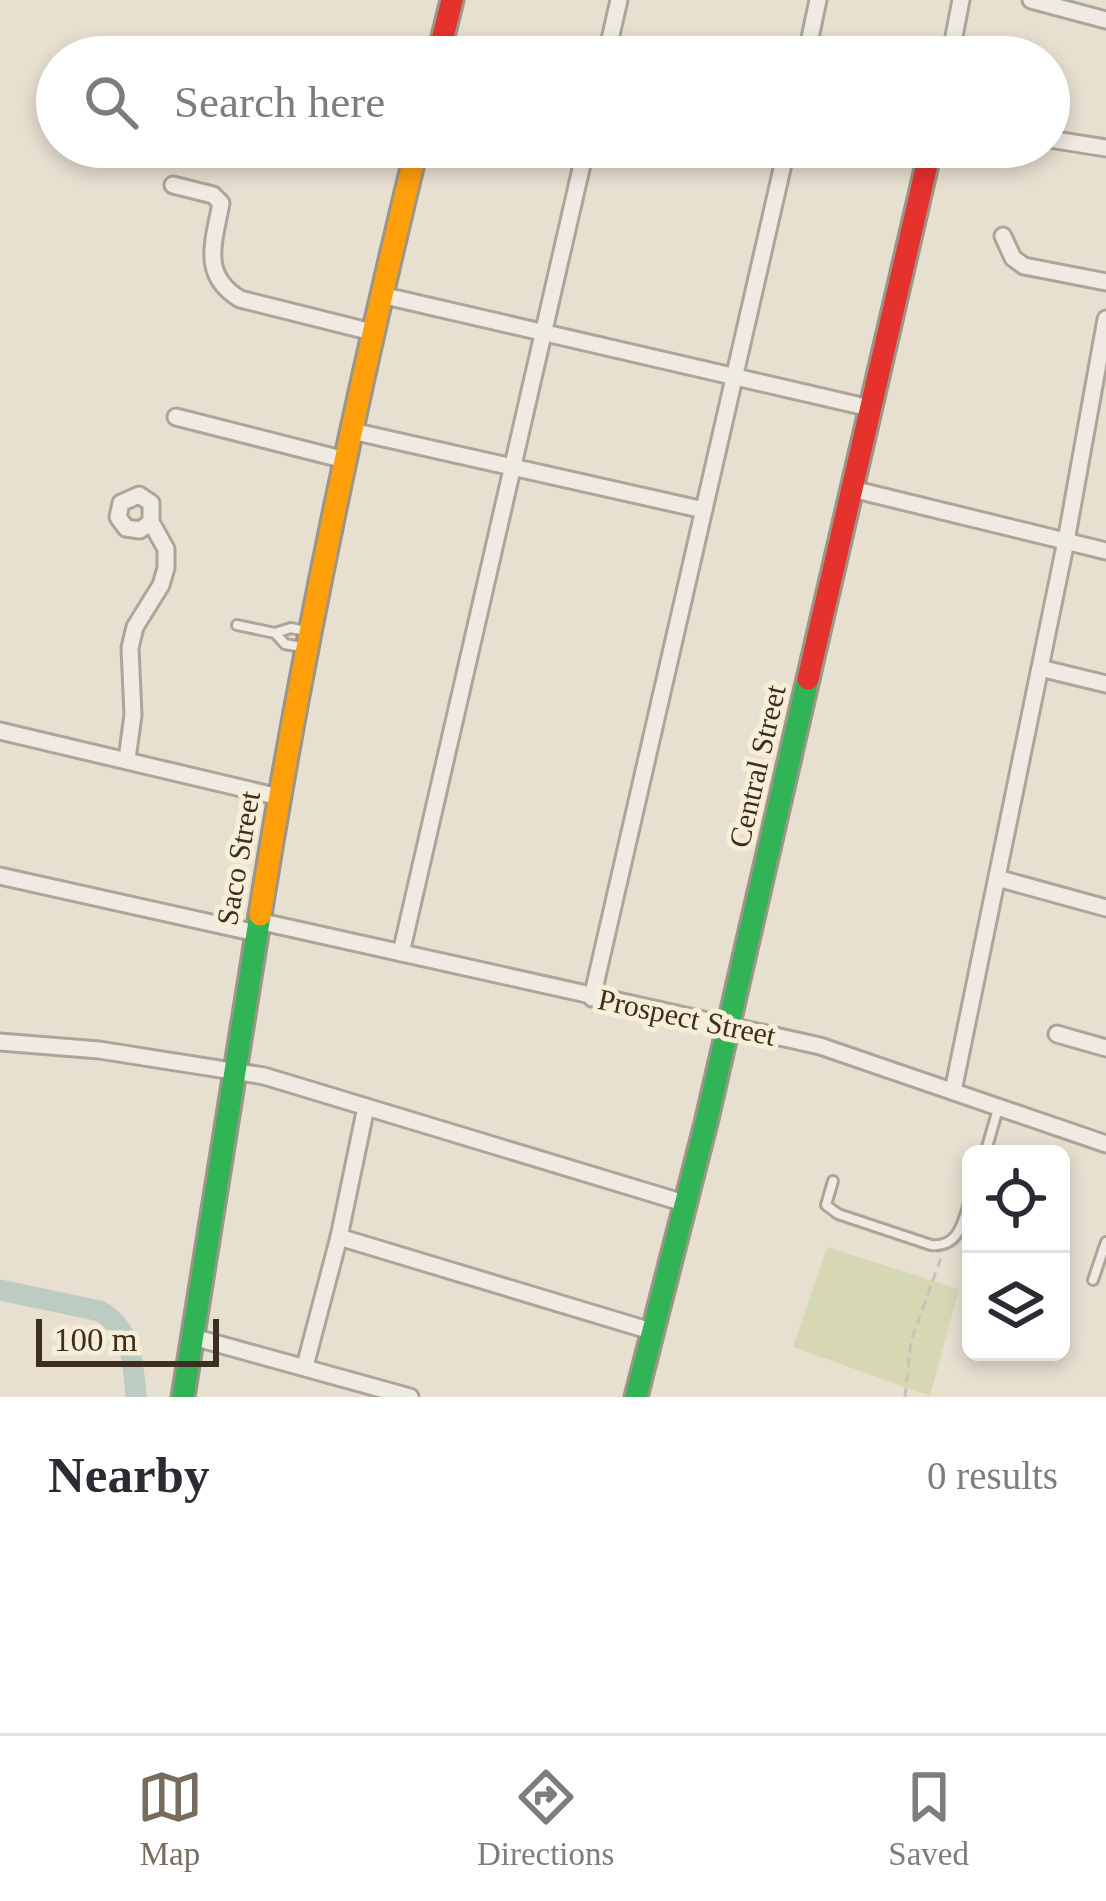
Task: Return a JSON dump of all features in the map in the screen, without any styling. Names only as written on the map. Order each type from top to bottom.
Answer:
[{"type":"main road","points":[[444,36],[452,0]]},
{"type":"main road","name":"Saco Street","points":[[183,1397],[279,796],[372,332],[412,168]]},
{"type":"main road","name":"Central Street","points":[[636,1397],[926,168]]},
{"type":"street","points":[[611,36],[620,0]]},
{"type":"street","points":[[810,36],[818,0]]},
{"type":"street","points":[[954,36],[961,0]]},
{"type":"street","points":[[1031,0],[1106,20]]},
{"type":"street","points":[[1070,142],[1106,148]]},
{"type":"street","points":[[401,953],[581,168]]},
{"type":"street","points":[[592,998],[782,168]]},
{"type":"street","points":[[172,184],[213,195],[220,203],[210,264],[215,279],[228,292],[372,332]]},
{"type":"street","points":[[1003,236],[1013,258],[1024,266],[1106,282]]},
{"type":"street","points":[[381,296],[870,408]]},
{"type":"street","points":[[953,1091],[1066,542],[1106,319]]},
{"type":"street","points":[[176,417],[345,460]]},
{"type":"street","points":[[352,430],[704,510]]},
{"type":"street","points":[[1085,433],[1106,438]]},
{"type":"street","points":[[852,489],[1106,551]]},
{"type":"street","points":[[127,759],[134,715],[130,648],[135,627],[166,568],[166,549],[151,522]]},
{"type":"street","points":[[1040,668],[1106,684]]},
{"type":"street","points":[[0,731],[279,796]]},
{"type":"street","name":"Prospect Street","points":[[0,876],[401,953],[820,1046],[1106,1144]]},
{"type":"street","points":[[997,878],[1106,908]]},
{"type":"street","points":[[1057,1034],[1106,1048]]},
{"type":"street","points":[[0,1042],[99,1050],[234,1070],[684,1203]]},
{"type":"street","points":[[305,1366],[366,1107]]},
{"type":"street","points":[[339,1237],[651,1331]]},
{"type":"street","points":[[193,1337],[410,1397]]},
{"type":"lane","points":[[237,625],[275,633],[285,644],[310,640]]},
{"type":"lane","points":[[275,633],[291,628],[310,640]]},
{"type":"lane","points":[[988,1145],[999,1107]]},
{"type":"lane","points":[[833,1181],[826,1205],[838,1214],[931,1246],[955,1240],[962,1221]]},
{"type":"lane","points":[[1093,1280],[1106,1242]]},
{"type":"path","points":[[905,1397],[911,1341],[945,1246]]},
{"type":"green space","points":[[827,1247],[959,1289],[930,1396],[793,1347]]},
{"type":"waterway","points":[[0,1290],[100,1311],[111,1319],[129,1348],[136,1397]]},
{"type":"traffic: fast","points":[[636,1397],[706,1123],[808,679]]},
{"type":"traffic: fast","points":[[183,1397],[260,915]]},
{"type":"traffic: slow","points":[[260,915],[331,530],[412,168]]},
{"type":"traffic: jam","points":[[443,36],[452,0]]},
{"type":"traffic: jam","points":[[808,679],[926,168]]}]
